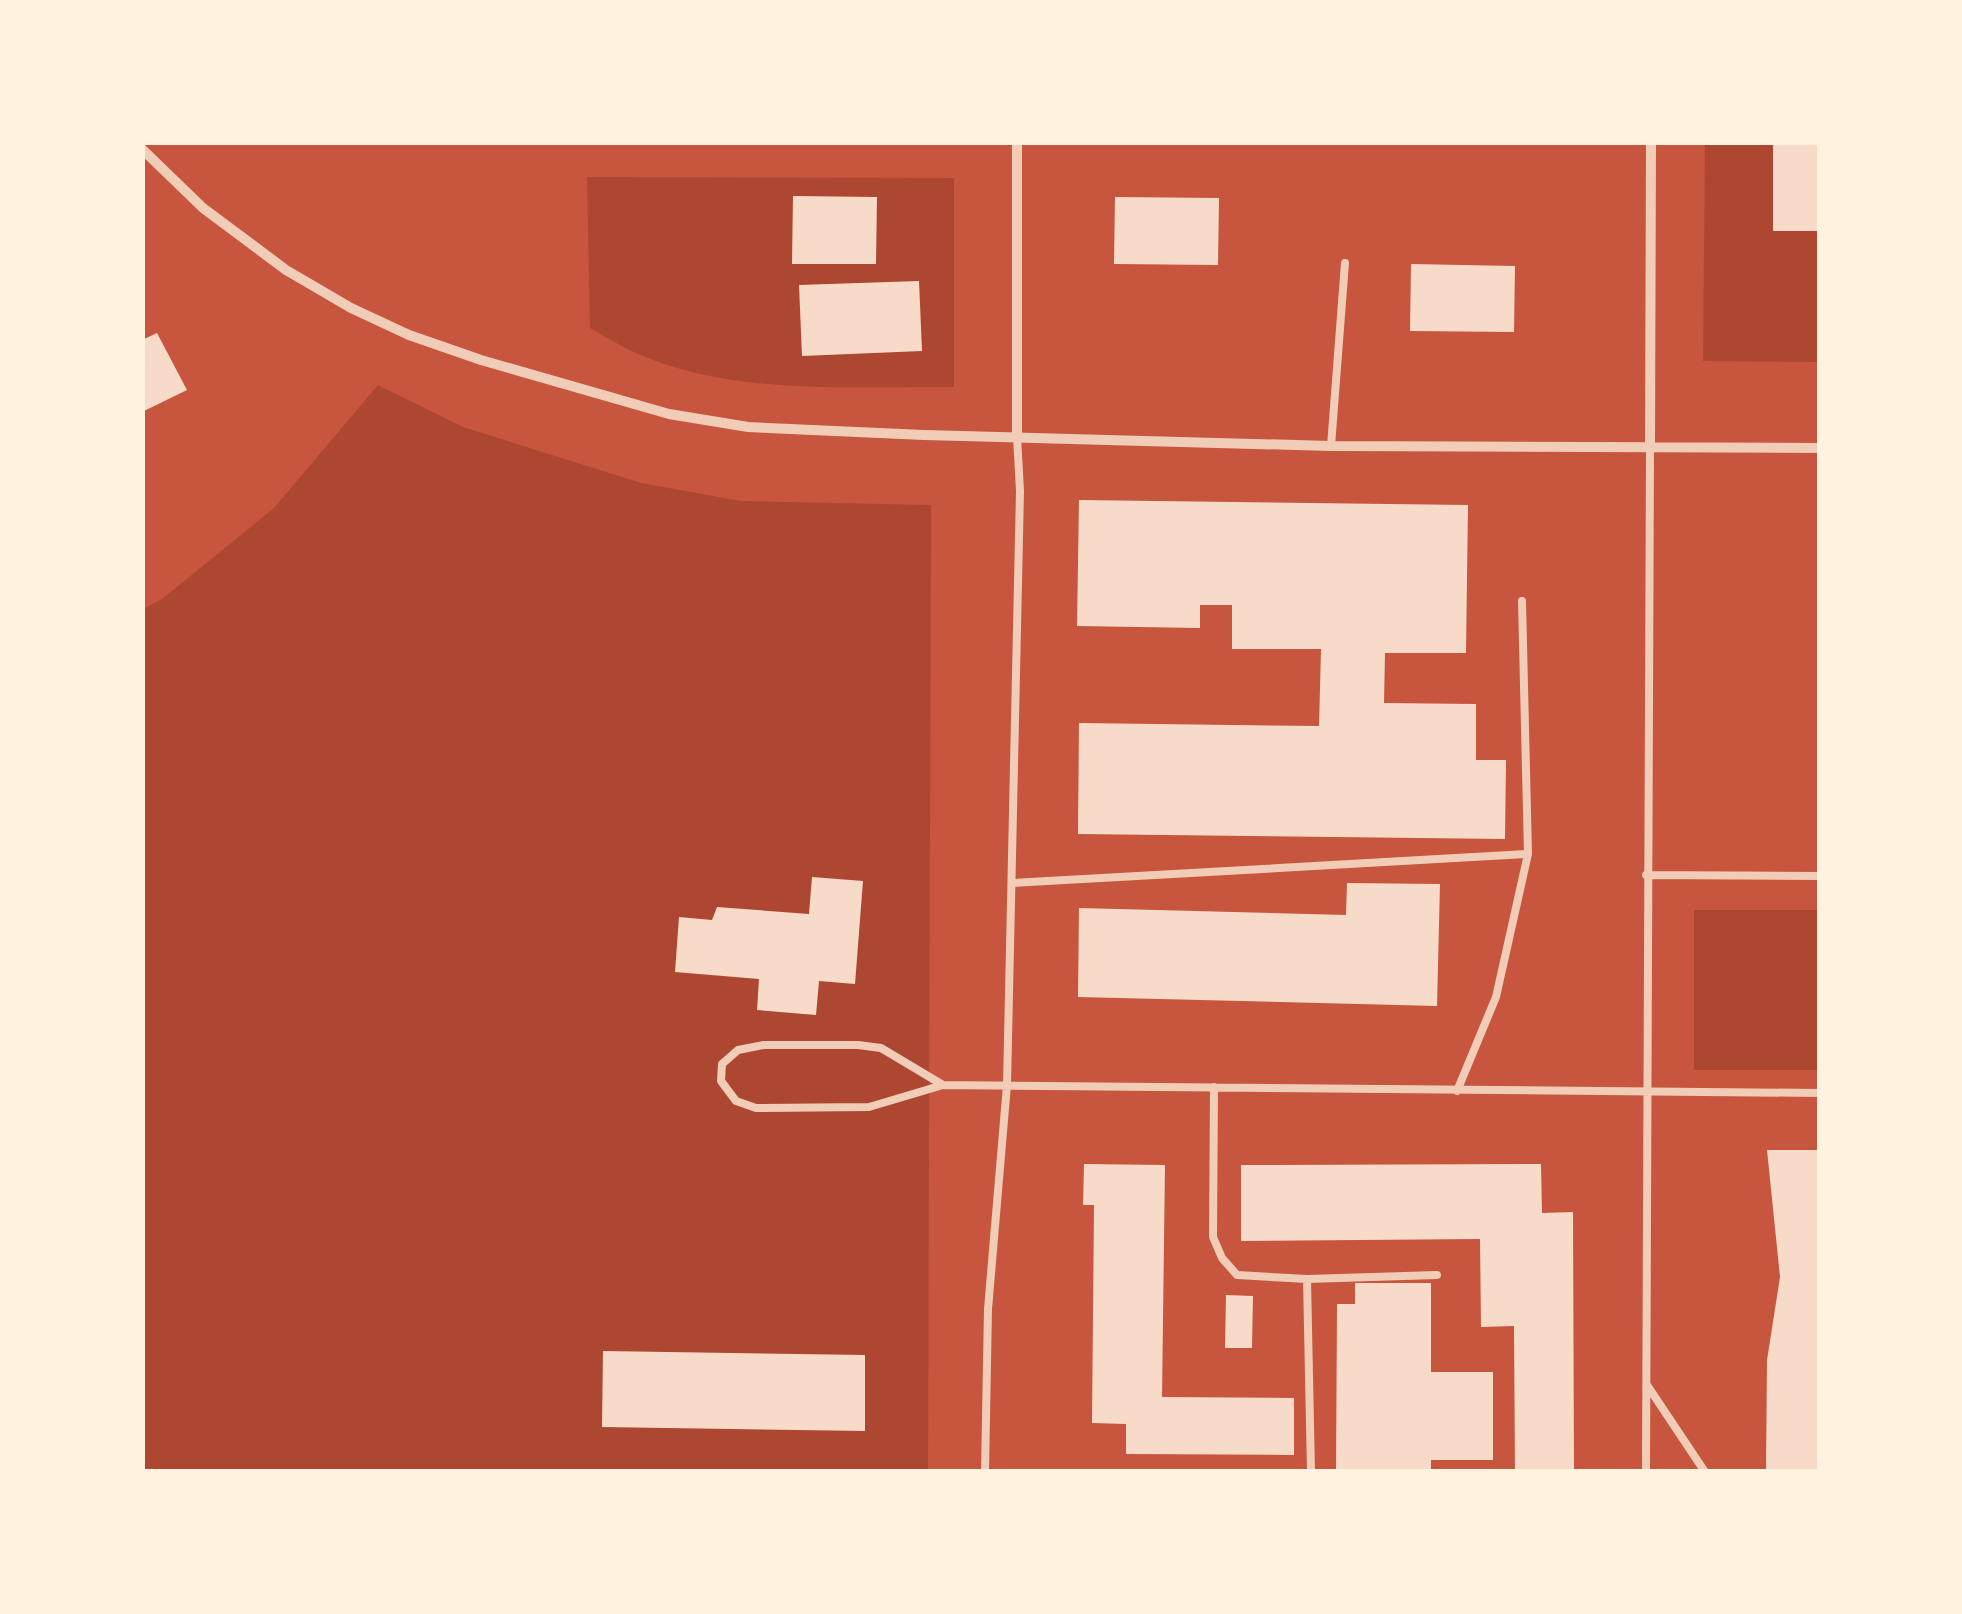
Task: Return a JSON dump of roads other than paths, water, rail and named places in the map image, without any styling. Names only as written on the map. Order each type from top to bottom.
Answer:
[{"type":"street","points":[[1017,142],[1017,436]]},
{"type":"street","points":[[1650,446],[1651,142]]},
{"type":"street","points":[[142,148],[203,208],[286,270],[352,308],[408,335],[481,360],[669,414],[748,427],[1332,446],[1820,448]]},
{"type":"lane","points":[[1332,446],[1345,263]]},
{"type":"lane","points":[[985,1472],[988,1310],[1006,1085],[1020,491],[1017,436]]},
{"type":"lane","points":[[1646,1472],[1650,446]]},
{"type":"lane","points":[[1457,1091],[1496,997],[1528,854],[1522,601]]},
{"type":"lane","points":[[1012,883],[1528,854]]},
{"type":"lane","points":[[1646,876],[1820,876]]},
{"type":"lane","points":[[944,1085],[882,1048],[858,1045],[764,1045],[738,1050],[722,1064],[721,1081],[736,1101],[756,1108],[869,1107],[944,1085],[1820,1093]]},
{"type":"lane","points":[[1214,1087],[1213,1238],[1222,1258],[1237,1275],[1307,1280],[1437,1275]]},
{"type":"lane","points":[[1307,1280],[1310,1472]]},
{"type":"lane","points":[[1644,1381],[1705,1472]]}]
